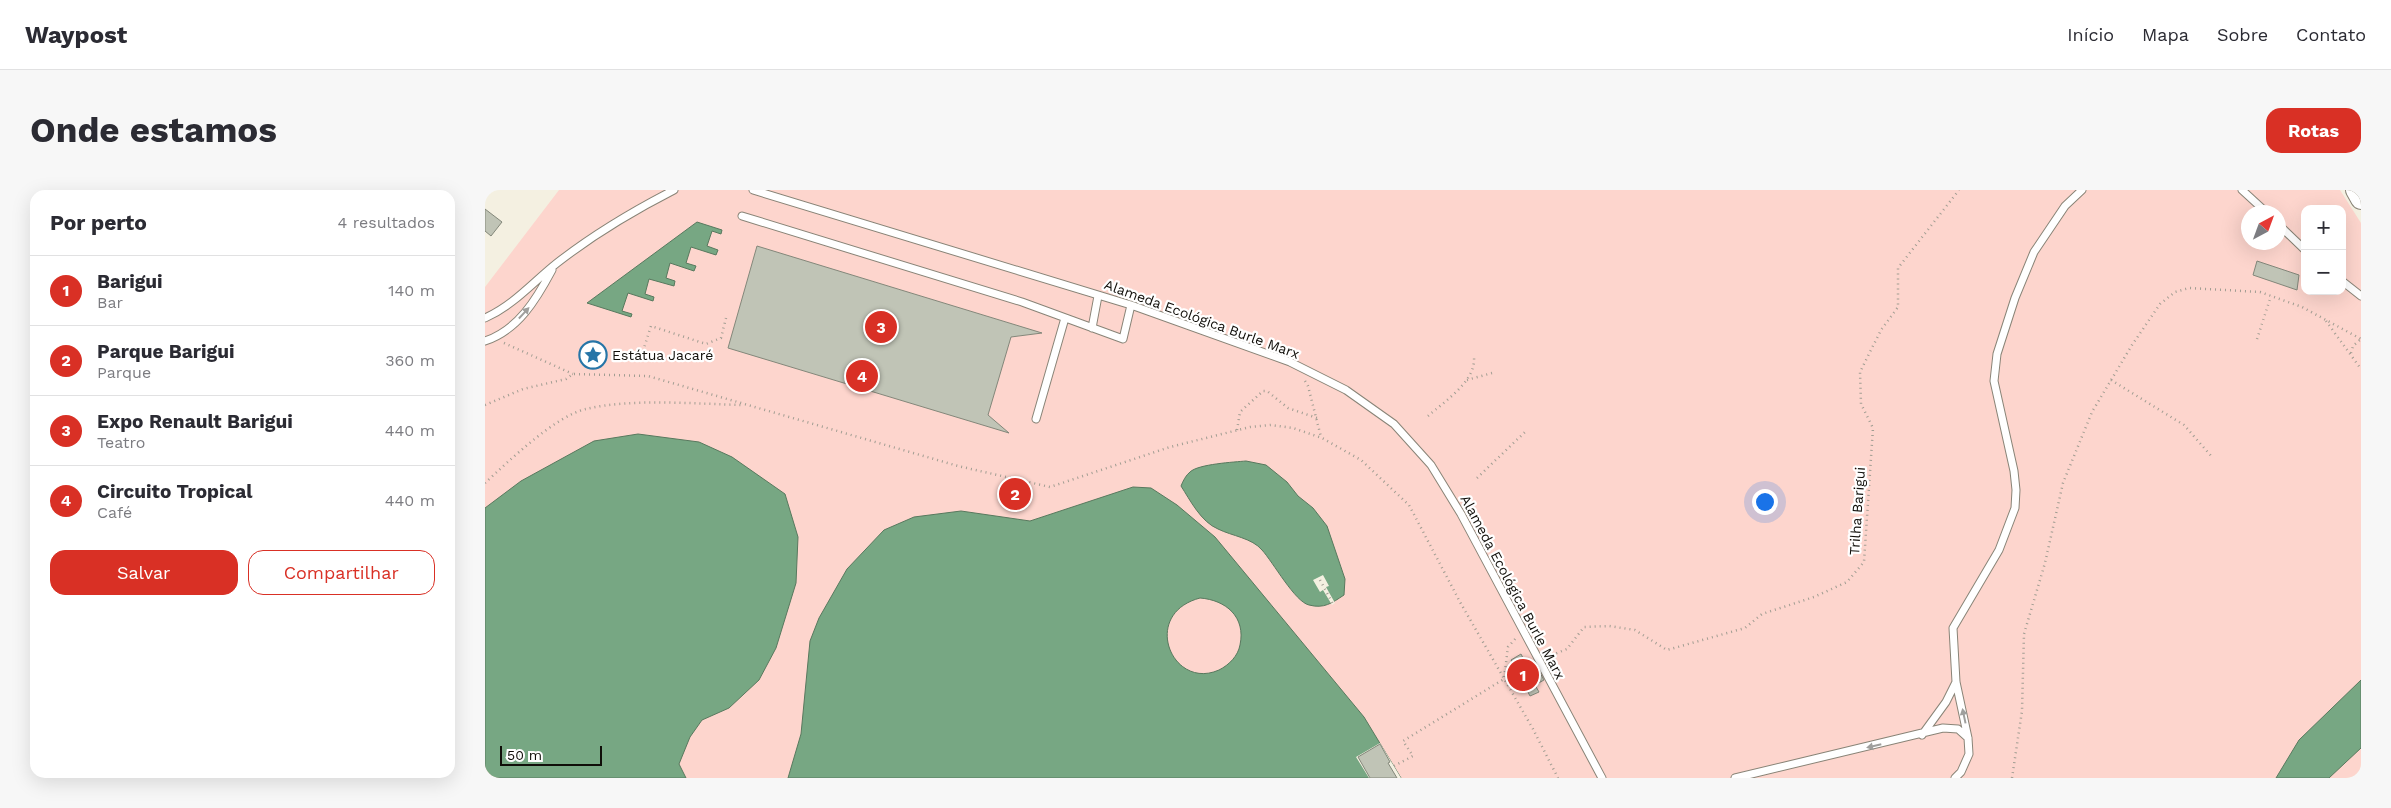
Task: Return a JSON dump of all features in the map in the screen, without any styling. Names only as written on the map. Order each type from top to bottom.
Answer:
[{"type":"main road","points":[[2356,190],[2361,199]]},
{"type":"lane","points":[[485,318],[501,310],[556,264],[641,207],[674,190]]},
{"type":"lane","name":"Alameda Ecológica Burle Marx","points":[[753,190],[1131,305],[1290,362],[1346,390],[1394,424],[1431,464],[1461,514],[1601,778]]},
{"type":"lane","points":[[1955,778],[1961,772],[1969,754],[1968,738],[1956,682],[1953,628],[1999,550],[2015,508],[2014,471],[1994,381],[1997,354],[2015,298],[2034,252],[2065,206],[2082,190]]},
{"type":"lane","points":[[2242,190],[2258,205]]},
{"type":"lane","points":[[742,216],[1022,302],[1123,339],[1131,305]]},
{"type":"lane","points":[[2286,232],[2301,246]]},
{"type":"lane","points":[[485,341],[508,330],[528,309],[556,264]]},
{"type":"lane","points":[[2346,285],[2359,293]]},
{"type":"lane","points":[[1092,328],[1098,296]]},
{"type":"lane","points":[[1036,419],[1065,318]]},
{"type":"lane","points":[[1922,735],[1946,702],[1956,682]]},
{"type":"lane","points":[[1735,778],[1922,735],[1943,728],[1958,729],[1968,738]]},
{"type":"lane","name":"Alameda Ecológica Burle Marx","points":[[1594,767],[1607,778]]},
{"type":"path","name":"Trilha Barigui","points":[[1540,661],[1567,649],[1584,628],[1609,626],[1635,630],[1667,650],[1745,628],[1762,614],[1815,597],[1847,582],[1864,562],[1873,428],[1861,404],[1860,372],[1881,330],[1898,306],[1898,268],[1959,190]]},
{"type":"path","points":[[2012,778],[2023,711],[2024,634],[2045,563],[2063,483],[2092,412],[2132,345],[2160,304],[2175,292],[2189,288],[2260,292],[2302,307],[2361,339],[2353,346],[2351,353]]},
{"type":"path","points":[[2257,339],[2271,296]]},
{"type":"path","points":[[643,351],[651,326],[706,344],[721,338],[726,318]]},
{"type":"path","points":[[2325,320],[2361,369]]},
{"type":"path","points":[[494,338],[573,374],[648,376],[958,466],[1050,486],[1170,447],[1237,430],[1271,425],[1293,428],[1322,438],[1361,460],[1409,504],[1460,602],[1505,679],[1558,778]]},
{"type":"path","points":[[1428,416],[1465,381],[1475,366],[1474,357]]},
{"type":"path","points":[[1290,362],[1308,386],[1322,438]]},
{"type":"path","points":[[1465,381],[1492,373]]},
{"type":"path","points":[[485,405],[523,389],[566,378],[573,374]]},
{"type":"path","points":[[2111,380],[2184,425],[2213,458]]},
{"type":"path","points":[[1237,430],[1240,412],[1263,391],[1267,391],[1288,408],[1317,418]]},
{"type":"path","points":[[485,483],[511,459],[557,424],[585,409],[642,403],[747,405]]},
{"type":"path","points":[[1477,478],[1525,432]]},
{"type":"path","points":[[1320,580],[1333,604]]},
{"type":"path","points":[[1505,679],[1508,647],[1523,630]]},
{"type":"path","points":[[1394,766],[1413,756],[1403,741],[1505,679]]},
{"type":"shaded area","points":[[559,190],[2340,190],[2361,223],[2361,778],[485,778],[485,287]]},
{"type":"shaded area","points":[[697,222],[722,230],[721,234],[712,231],[707,246],[718,250],[716,255],[691,247],[686,263],[696,266],[694,271],[670,263],[666,278],[675,281],[674,286],[649,279],[645,294],[654,297],[653,301],[628,293],[622,311],[632,314],[631,317],[587,303]]},
{"type":"shaded area","points":[[638,434],[699,442],[732,457],[785,494],[798,537],[796,583],[776,648],[759,680],[729,708],[702,720],[690,737],[679,764],[686,778],[485,778],[485,508],[521,481],[594,441]]},
{"type":"shaded area","points":[[1246,461],[1266,465],[1287,482],[1298,496],[1313,508],[1327,526],[1345,579],[1344,595],[1332,603],[1324,606],[1314,606],[1303,602],[1297,597],[1258,546],[1212,526],[1196,510],[1181,486],[1187,475],[1194,469]]},
{"type":"shaded area","points":[[1133,487],[1151,488],[1177,505],[1215,537],[1364,717],[1401,778],[788,778],[801,734],[810,641],[819,618],[847,569],[884,530],[914,517],[961,511],[1030,521]],"holes":[[[1200,598],[1209,599],[1226,606],[1232,612],[1237,618],[1241,635],[1239,649],[1230,663],[1219,670],[1202,674],[1188,670],[1177,661],[1169,648],[1167,633],[1171,619],[1182,607]]]},
{"type":"shaded area","points":[[2361,680],[2361,748],[2329,778],[2276,778],[2299,740]]},
{"type":"pier","points":[[1323,575],[1329,586],[1326,587],[1335,603],[1332,605],[1323,590],[1320,592],[1313,580]]},
{"type":"pier","points":[[1380,743],[1401,778],[1369,778],[1356,757]]},
{"type":"building","points":[[485,209],[502,222],[491,236],[485,231]]},
{"type":"building","points":[[757,246],[1042,333],[1011,337],[988,415],[1009,433],[728,348]]},
{"type":"building","points":[[2257,261],[2299,275],[2297,290],[2253,275]]},
{"type":"building","points":[[1521,654],[1527,666],[1534,662],[1544,680],[1535,685],[1539,692],[1530,696],[1511,660]]},
{"type":"building","points":[[1380,744],[1397,778],[1370,778],[1358,757]]},
{"type":"place","name":"Expo Renault Barigui","points":[[881,327]]},
{"type":"place","name":"Estátua Jacaré","points":[[593,355]]},
{"type":"place","name":"Circuito Tropical","points":[[862,376]]},
{"type":"place","name":"Parque Barigui","points":[[1015,494]]},
{"type":"place","name":"Barigui","points":[[1523,675]]}]
